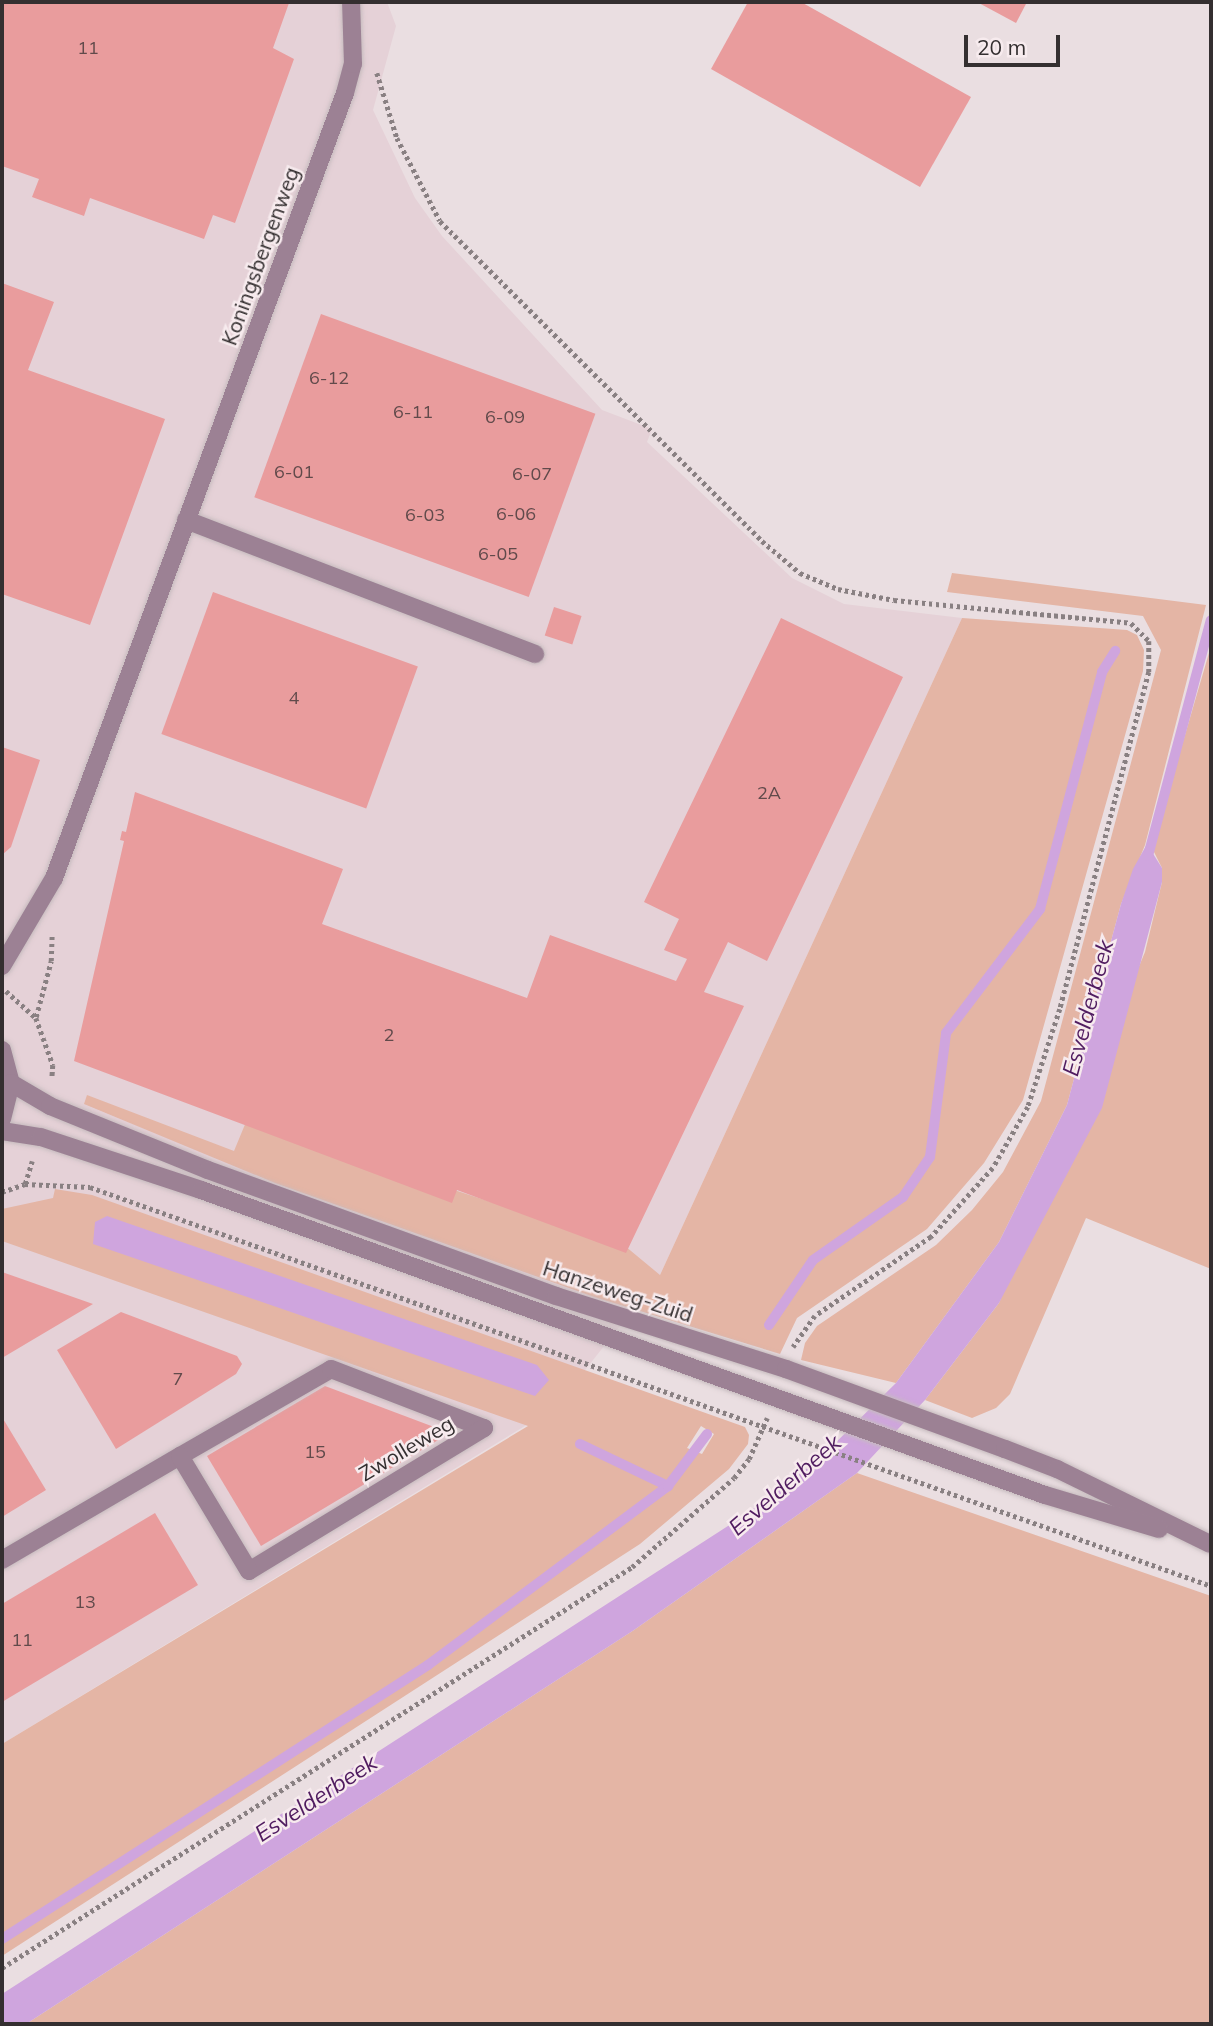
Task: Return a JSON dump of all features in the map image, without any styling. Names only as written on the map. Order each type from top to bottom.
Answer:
[{"type":"street","name":"Koningsbergenweg","points":[[2,966],[54,878],[345,93],[353,64],[351,2]]},
{"type":"street","points":[[186,520],[535,654]]},
{"type":"street","points":[[2,1050],[11,1083],[2,1119]]},
{"type":"street","name":"Hanzeweg-Zuid","points":[[11,1083],[50,1106],[208,1170],[555,1296],[847,1390],[1057,1469],[1211,1544]]},
{"type":"street","name":"Hanzeweg-Zuid","points":[[2,1131],[41,1138],[201,1190],[1045,1495],[1211,1544]]},
{"type":"street","name":"Zwolleweg","points":[[2,1560],[180,1456],[331,1369],[484,1428],[249,1571],[180,1456]]},
{"type":"path","points":[[374,62],[397,138],[440,221],[762,541],[800,573],[838,589],[894,600],[1131,623],[1149,641],[1152,654],[1145,685],[1060,1009],[1028,1107],[993,1168],[931,1237],[809,1322],[786,1369]]},
{"type":"path","points":[[2,1192],[25,1184],[90,1187],[1211,1586]]},
{"type":"path","points":[[2,1968],[632,1566],[734,1478],[764,1426]]},
{"type":"shaded area","points":[[2,2],[387,2],[396,26],[373,110],[415,198],[442,236],[602,410],[652,429],[647,442],[792,578],[844,604],[962,618],[660,1275],[556,1407],[2,1744]]},
{"type":"shaded area","points":[[952,573],[1206,605],[1145,845],[1121,904],[1067,1105],[999,1242],[896,1383],[801,1360],[805,1343],[817,1326],[936,1245],[972,1210],[1003,1172],[1041,1101],[1161,650],[1143,616],[947,592]]},
{"type":"shaded area","points":[[962,618],[1127,630],[1137,635],[1144,650],[1143,671],[1023,1100],[984,1163],[927,1229],[797,1318],[780,1354],[594,1297],[275,1183],[84,1104],[87,1095],[234,1151],[246,1122],[625,1246],[660,1275]]},
{"type":"shaded area","points":[[1211,646],[1211,1269],[1086,1218],[1010,1394],[996,1408],[972,1418],[925,1400],[999,1303],[1145,952],[1162,882],[1162,868],[1152,848]]},
{"type":"shaded area","points":[[55,1189],[92,1195],[745,1427],[749,1435],[748,1444],[729,1469],[640,1544],[2,1956],[2,1744],[528,1426],[2,1241],[2,1209],[53,1198]],"holes":[[[701,1426],[714,1434],[702,1454],[687,1448]]]},
{"type":"shaded area","points":[[857,1473],[1211,1596],[1211,2024],[26,2024],[634,1630]]},
{"type":"water","name":"Esvelderbeek","points":[[1147,844],[1162,868],[1162,882],[1102,1108],[999,1303],[925,1400],[857,1473],[634,1630],[26,2024],[2,2024],[2,1994],[745,1515],[817,1461],[896,1383],[999,1242],[1067,1105],[1121,904],[1133,869]]},
{"type":"water","points":[[107,1216],[537,1365],[549,1380],[535,1396],[93,1244],[95,1222]]},
{"type":"building","points":[[2,2],[289,3],[273,48],[294,59],[235,223],[213,215],[204,239],[90,198],[84,216],[32,197],[39,179],[2,166]]},
{"type":"building","points":[[748,2],[801,2],[971,97],[920,187],[711,69]]},
{"type":"building","points":[[977,2],[1027,2],[1016,23]]},
{"type":"building","points":[[2,283],[54,302],[28,370],[165,419],[90,625],[2,594]]},
{"type":"building","points":[[321,314],[595,414],[529,597],[254,497]]},
{"type":"building","points":[[213,592],[418,667],[366,808],[161,734]]},
{"type":"building","points":[[554,607],[582,616],[572,644],[545,636]]},
{"type":"building","points":[[781,618],[903,677],[767,961],[728,942],[704,992],[744,1006],[626,1253],[457,1190],[452,1203],[74,1061],[124,841],[120,840],[122,831],[126,832],[135,792],[343,869],[322,924],[527,998],[550,935],[676,981],[687,959],[664,950],[679,919],[644,902]]},
{"type":"building","points":[[2,747],[40,760],[11,847],[2,855]]},
{"type":"building","points":[[2,1272],[93,1304],[2,1358]]},
{"type":"building","points":[[121,1312],[237,1356],[242,1364],[236,1374],[116,1449],[57,1350]]},
{"type":"building","points":[[325,1386],[450,1433],[261,1546],[207,1456]]},
{"type":"building","points":[[2,1417],[46,1490],[2,1517]]},
{"type":"building","points":[[155,1513],[198,1585],[2,1702],[2,1604]]},
{"type":"waterway","name":"Esvelderbeek","points":[[1148,856],[1211,620]]},
{"type":"waterway","points":[[769,1325],[813,1260],[903,1197],[930,1157],[946,1033],[1040,909],[1102,672],[1115,651]]},
{"type":"waterway","points":[[2,1939],[428,1665],[668,1486],[707,1434]]},
{"type":"waterway","points":[[580,1444],[668,1486]]}]
